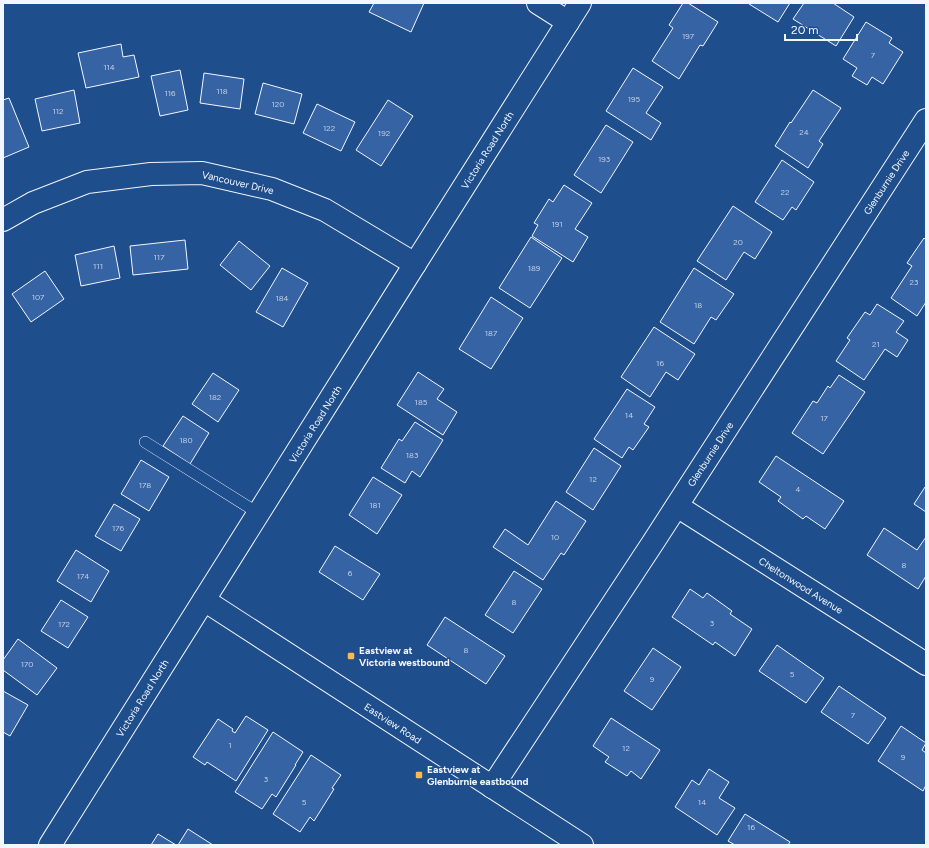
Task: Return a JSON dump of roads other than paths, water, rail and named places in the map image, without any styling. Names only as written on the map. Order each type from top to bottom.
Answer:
[{"type":"street","points":[[538,3],[568,22]]},
{"type":"street","name":"Victoria Road North","points":[[50,845],[580,3]]},
{"type":"street","name":"Glenburnie Drive","points":[[492,787],[677,506],[926,120]]},
{"type":"street","name":"Vancouver Drive","points":[[3,220],[33,203],[87,182],[151,174],[202,173],[272,189],[325,210],[415,264]]},
{"type":"street","name":"Cheltonwood Avenue","points":[[677,506],[926,664]]},
{"type":"street","name":"Eastview Road","points":[[204,600],[582,845]]},
{"type":"lane","points":[[145,442],[258,513]]},
{"type":"place","name":"Eastview at Victoria westbound","points":[[351,656]]},
{"type":"place","name":"Eastview at Glenburnie eastbound","points":[[419,775]]}]
